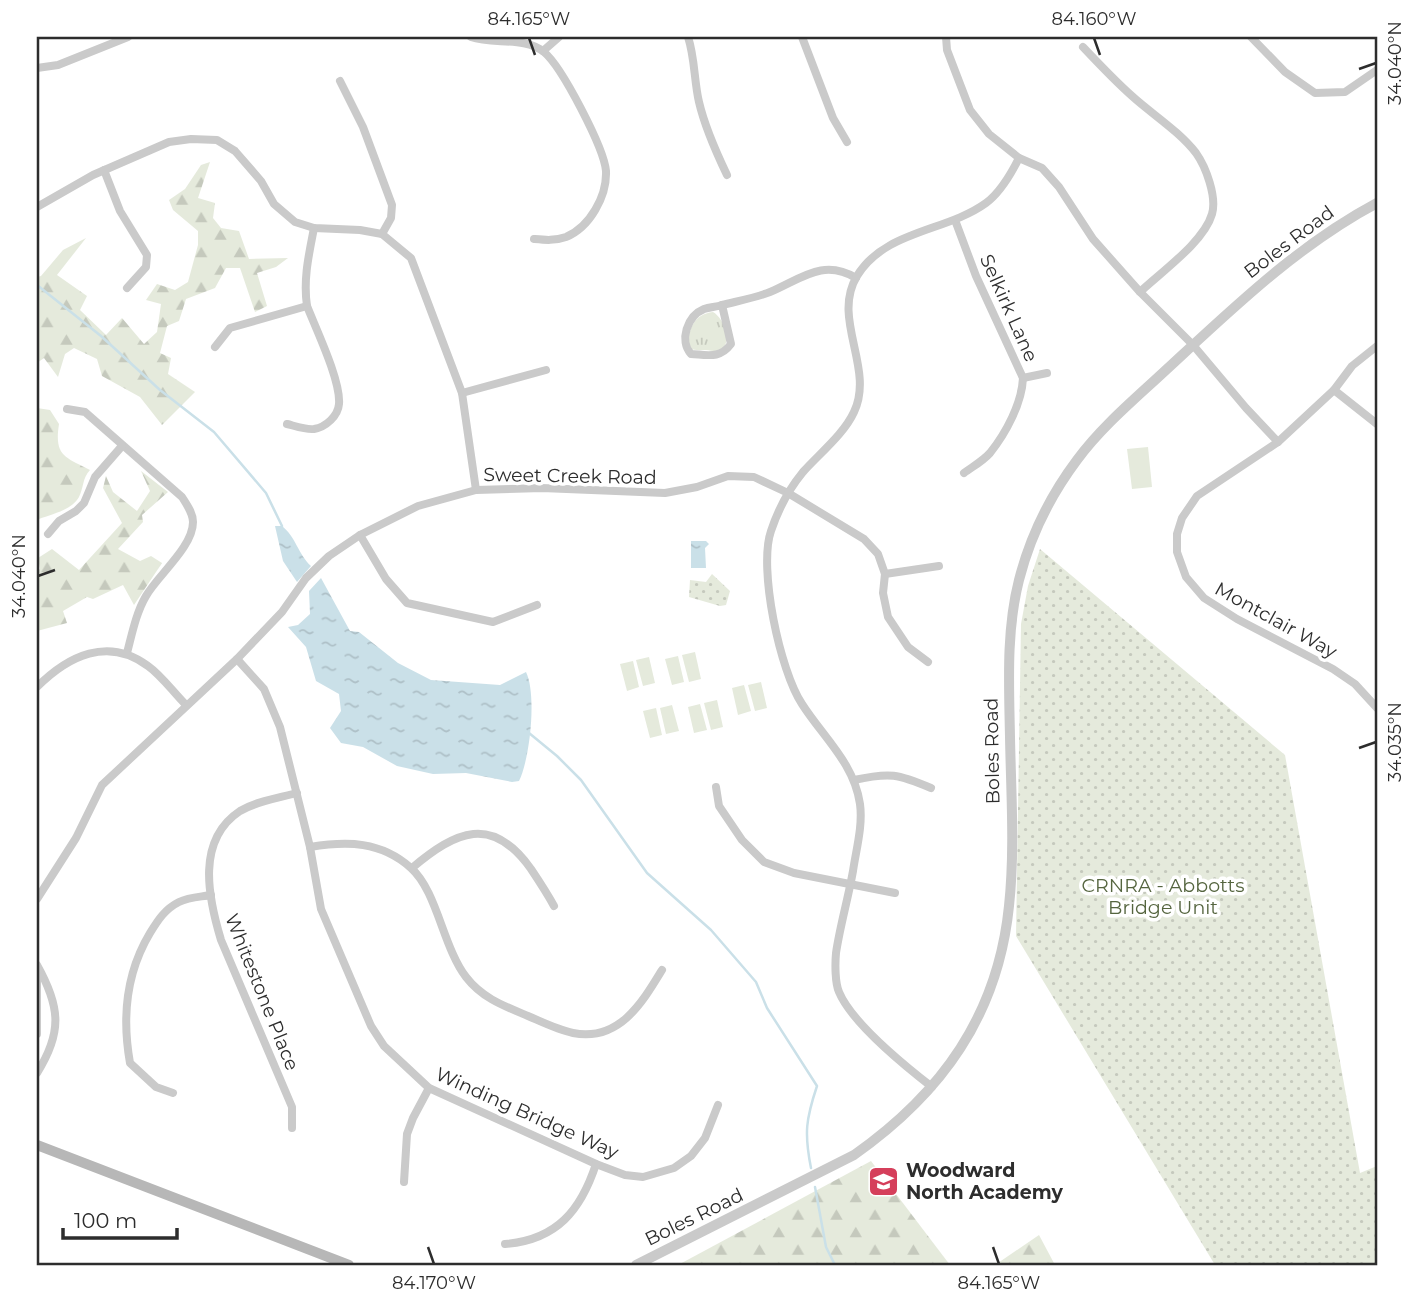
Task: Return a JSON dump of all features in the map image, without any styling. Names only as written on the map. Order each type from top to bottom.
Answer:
[{"type":"main road","points":[[37,1138],[74,1153],[85,1164]]},
{"type":"main road","points":[[37,1145],[349,1265]]},
{"type":"street","points":[[37,68],[58,65],[128,37]]},
{"type":"street","points":[[471,37],[523,43],[543,51],[559,70],[601,153],[606,172],[596,209],[584,224],[567,236],[550,241],[534,239]]},
{"type":"street","points":[[543,51],[559,37]]},
{"type":"street","points":[[688,37],[698,102],[727,175]]},
{"type":"street","points":[[802,37],[833,118],[847,142]]},
{"type":"street","points":[[946,37],[947,50],[970,110],[989,134],[1019,158],[1042,168],[1059,187],[1093,239],[1140,292],[1193,345],[1278,442]]},
{"type":"street","points":[[1251,37],[1285,72],[1315,93],[1345,92],[1377,70]]},
{"type":"street","points":[[1083,47],[1197,155],[1208,177],[1213,204],[1212,214],[1205,228],[1140,292]]},
{"type":"street","points":[[340,80],[363,127],[393,205],[391,218],[382,234]]},
{"type":"street","points":[[37,207],[68,187],[169,142],[217,140],[235,151],[251,168],[274,204],[295,222],[314,228],[382,234],[411,258],[462,393],[477,490]]},
{"type":"street","points":[[932,1087],[856,1021],[838,990],[836,956],[851,883],[860,807],[854,780],[837,750],[801,703],[786,671],[774,619],[768,551],[770,532],[788,493],[854,412],[860,386],[848,304],[856,278],[873,255],[895,242],[956,220],[987,202],[1008,180],[1019,158]]},
{"type":"street","points":[[104,170],[120,211],[147,255],[146,268],[127,288]]},
{"type":"street","name":"Boles Road","points":[[636,1265],[854,1155],[912,1110],[955,1058],[973,1029],[994,977],[1006,933],[1011,874],[1009,686],[1012,615],[1028,549],[1042,517],[1078,458],[1101,431],[1302,249],[1377,203]]},
{"type":"street","name":"Selkirk Lane","points":[[956,220],[976,276],[1023,378],[1023,388],[1004,431],[989,454],[964,473]]},
{"type":"street","points":[[287,424],[313,429],[328,423],[339,404],[338,389],[307,306],[306,271],[314,228]]},
{"type":"street","points":[[722,305],[731,344],[725,352],[717,356],[691,354],[685,347],[684,340],[693,317],[702,310],[768,293],[819,270],[843,270],[856,278]]},
{"type":"street","points":[[215,347],[230,328],[307,306]]},
{"type":"street","name":"Montclair Way","points":[[1377,346],[1352,366],[1334,390],[1278,442],[1247,465],[1208,488],[1190,504],[1177,534],[1177,552],[1181,568],[1203,598],[1237,620],[1333,669],[1354,684],[1377,708]]},
{"type":"street","points":[[462,393],[546,370]]},
{"type":"street","points":[[1023,378],[1047,373]]},
{"type":"street","points":[[1334,390],[1377,424]]},
{"type":"street","points":[[67,409],[85,412],[182,497],[190,509],[193,523],[190,536],[147,595],[137,616],[127,653]]},
{"type":"street","points":[[48,534],[59,521],[76,511],[83,503],[95,477],[122,446]]},
{"type":"street","name":"Sweet Creek Road","points":[[37,900],[76,838],[102,785],[237,659],[282,612],[306,578],[329,556],[360,535],[418,506],[477,490],[542,488],[665,493],[697,487],[728,476],[746,475],[788,493],[864,539],[878,554],[885,575],[883,593],[888,617],[908,646],[928,662]]},
{"type":"street","points":[[360,535],[386,579],[407,603],[493,622],[537,606]]},
{"type":"street","points":[[885,575],[939,566]]},
{"type":"street","points":[[37,685],[86,653],[127,653],[149,667],[186,705]]},
{"type":"street","name":"Winding Bridge Way","points":[[237,659],[264,689],[281,727],[310,847],[321,909],[371,1026],[384,1045],[429,1088],[596,1164],[625,1175],[643,1177],[674,1168],[691,1156],[705,1138],[718,1105]]},
{"type":"street","points":[[854,780],[880,775],[901,775],[931,788]]},
{"type":"street","points":[[716,788],[719,806],[742,840],[764,862],[794,873],[894,893]]},
{"type":"street","name":"Whitestone Place","points":[[292,1128],[292,1107],[221,940],[208,867],[216,837],[226,823],[253,805],[297,793]]},
{"type":"street","points":[[412,868],[429,853],[456,839],[482,834],[497,836],[511,844],[520,854],[554,906]]},
{"type":"street","points":[[310,847],[340,842],[362,843],[393,855],[412,868],[422,881],[454,958],[477,990],[494,1002],[574,1033],[609,1030],[628,1019],[642,1004],[662,970]]},
{"type":"street","points":[[173,1093],[156,1087],[131,1063],[126,1027],[131,971],[160,916],[180,901],[211,895]]},
{"type":"street","points":[[37,965],[54,999],[55,1027],[52,1044],[37,1073]]},
{"type":"street","points":[[37,975],[37,1034]]},
{"type":"street","points":[[404,1182],[407,1135],[429,1088]]},
{"type":"street","points":[[505,1244],[523,1243],[560,1225],[574,1213],[596,1164]]},
{"type":"green space","points":[[210,162],[198,198],[215,203],[213,218],[221,228],[239,231],[249,259],[288,258],[276,267],[257,273],[267,306],[255,312],[240,268],[226,268],[215,288],[186,299],[179,321],[167,326],[160,353],[171,358],[168,374],[195,392],[162,425],[140,397],[102,376],[97,359],[74,348],[65,354],[58,377],[44,358],[37,363],[37,277],[41,276],[63,250],[86,238],[57,275],[87,296],[80,310],[106,335],[122,318],[144,344],[157,332],[161,304],[146,300],[157,284],[175,290],[188,282],[198,245],[198,231],[173,210],[169,200],[185,189],[201,165]]},
{"type":"green space","points":[[713,312],[721,320],[726,332],[723,348],[715,351],[689,348],[689,335],[693,324],[706,313]]},
{"type":"green space","points":[[37,408],[50,410],[59,424],[58,443],[63,454],[90,470],[81,493],[72,505],[39,519],[37,518]]},
{"type":"green space","points":[[1148,447],[1152,487],[1132,489],[1127,449]]},
{"type":"green space","points":[[141,471],[168,492],[142,515],[143,522],[118,549],[140,561],[151,556],[162,563],[134,605],[123,585],[93,599],[87,597],[63,611],[67,623],[37,631],[37,571],[40,569],[38,558],[52,549],[79,570],[122,523],[103,488],[106,476],[113,492],[137,511],[150,491]]},
{"type":"green space","name":"CRNRA - Abbotts Bridge Unit","points":[[1040,549],[1285,755],[1360,1173],[1377,1166],[1377,1265],[1215,1265],[1016,936],[1021,624],[1028,586]]},
{"type":"green space","points":[[712,574],[730,591],[726,605],[720,606],[689,597],[690,580],[706,582]]},
{"type":"green space","points":[[695,652],[701,679],[689,682],[682,655]]},
{"type":"green space","points":[[678,656],[684,682],[672,685],[665,659]]},
{"type":"green space","points":[[649,657],[655,683],[643,686],[636,660]]},
{"type":"green space","points":[[633,661],[639,687],[627,691],[620,664]]},
{"type":"green space","points":[[761,682],[767,708],[755,711],[748,685]]},
{"type":"green space","points":[[744,685],[751,711],[738,715],[732,688]]},
{"type":"green space","points":[[717,700],[723,727],[711,730],[704,703]]},
{"type":"green space","points":[[700,704],[707,730],[694,733],[688,707]]},
{"type":"green space","points":[[672,705],[679,731],[666,734],[660,708]]},
{"type":"green space","points":[[656,708],[662,735],[650,738],[643,711]]},
{"type":"green space","points":[[871,1161],[950,1265],[678,1265]]},
{"type":"green space","points":[[1039,1235],[1055,1265],[995,1265]]},
{"type":"water","points":[[275,526],[282,526],[287,530],[311,566],[297,582],[283,561]]},
{"type":"water","points":[[691,541],[706,541],[709,544],[705,548],[706,568],[691,568]]},
{"type":"water","points":[[321,578],[350,631],[359,632],[398,663],[431,680],[500,685],[526,672],[531,695],[531,726],[519,781],[466,773],[433,774],[397,766],[363,747],[341,743],[330,728],[341,711],[339,694],[316,681],[306,647],[288,627],[298,625],[310,614],[309,591]]},
{"type":"waterway","points":[[37,285],[101,336],[160,390],[214,432],[266,493],[282,526]]},
{"type":"waterway","points":[[529,733],[581,780],[647,873],[711,930],[756,982],[767,1008],[817,1086],[807,1126],[811,1168]]},
{"type":"waterway","points":[[815,1187],[826,1247],[835,1265]]},
{"type":"place","name":"Woodward North Academy","points":[[883,1181]]}]
